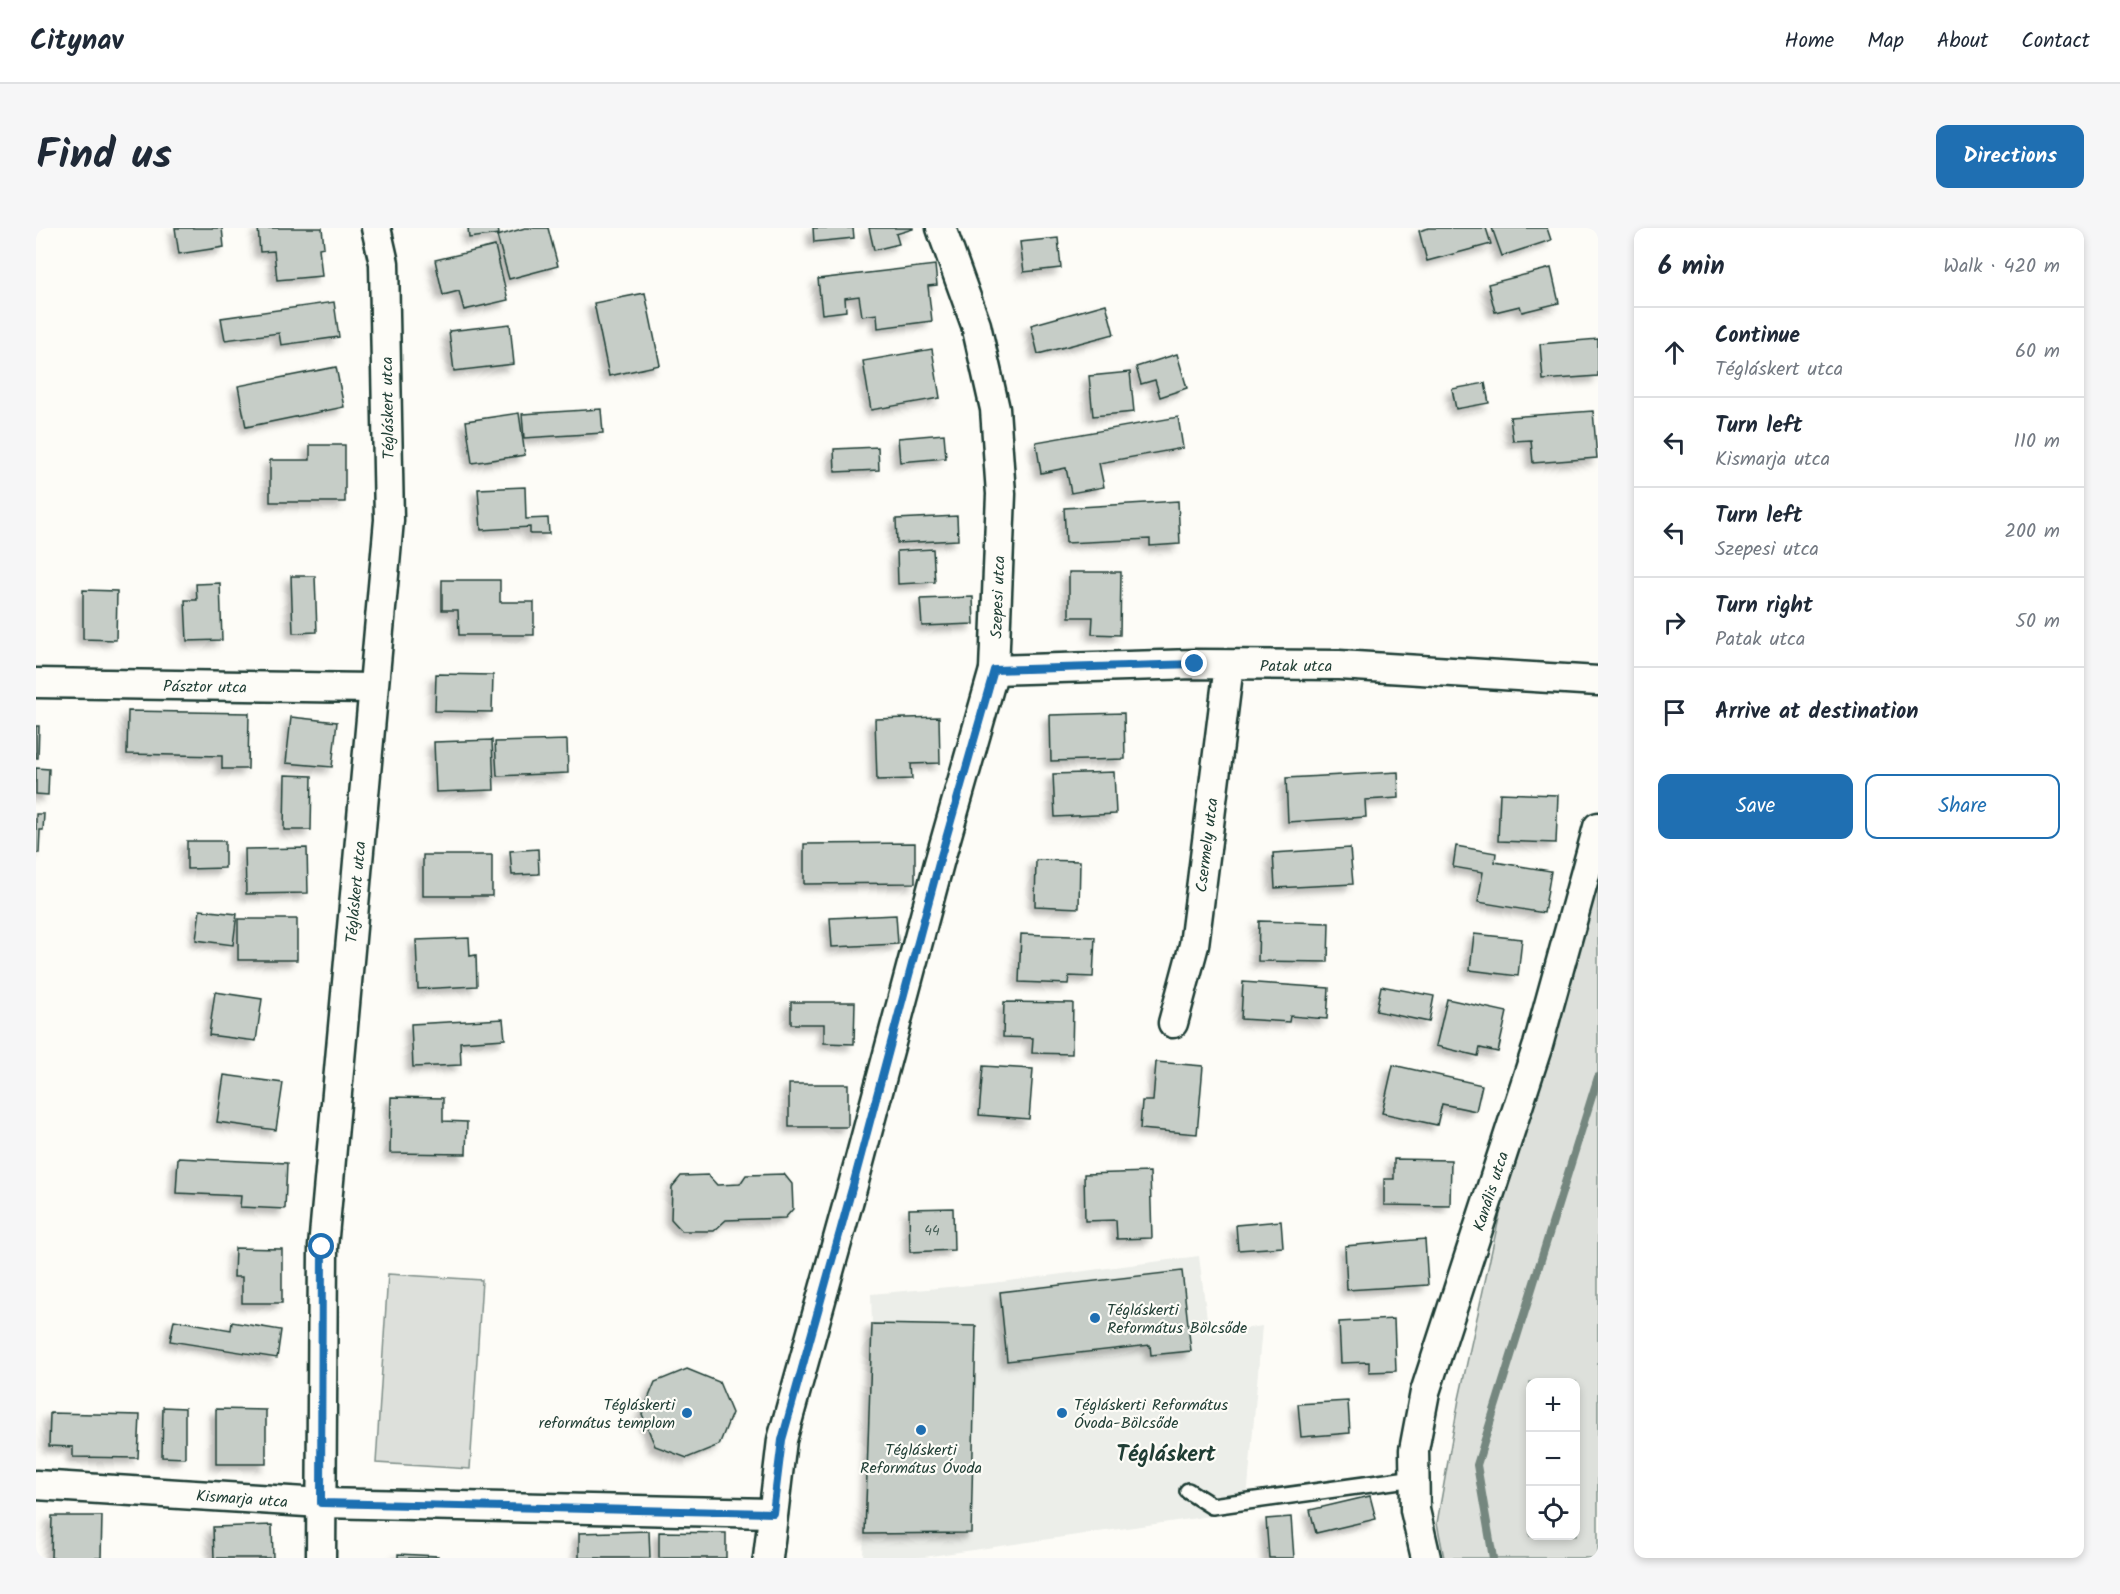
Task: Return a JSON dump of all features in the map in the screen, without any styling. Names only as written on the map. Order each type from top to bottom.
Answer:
[{"type":"street","name":"Tégláskert utca","points":[[321,1558],[322,1247],[389,520],[384,263],[376,228]]},
{"type":"street","name":"Szepesi utca","points":[[768,1558],[782,1440],[994,670],[1001,494],[995,409],[976,325],[941,228]]},
{"type":"street","name":"Patak utca","points":[[994,670],[1229,665],[1350,666],[1598,681]]},
{"type":"street","name":"Csermely utca","points":[[1173,1023],[1194,945],[1229,665]]},
{"type":"street","name":"Pásztor utca","points":[[36,684],[374,688]]},
{"type":"street","name":"Kanális utca","points":[[1425,1558],[1415,1510],[1414,1450],[1425,1392],[1538,1044],[1598,827]]},
{"type":"street","name":"Kismarja utca","points":[[36,1485],[321,1503],[773,1513]]},
{"type":"lane","points":[[1188,1491],[1212,1506],[1415,1478]]},
{"type":"shaded area","points":[[1598,812],[1598,1558],[1444,1558],[1437,1523],[1459,1399],[1513,1155]]},
{"type":"shaded area","name":"Tégláskerti Református Óvoda-Bölcsőde","points":[[1199,1256],[1209,1334],[1262,1326],[1246,1511],[917,1558],[863,1558],[872,1324],[871,1294],[993,1283]]},
{"type":"shaded area","points":[[388,1274],[482,1280],[470,1469],[376,1463]]},
{"type":"building","points":[[175,228],[222,228],[224,247],[179,254]]},
{"type":"building","points":[[258,228],[322,228],[324,247],[319,248],[322,276],[277,280],[274,251],[260,252]]},
{"type":"building","points":[[468,228],[498,228],[499,234],[469,238]]},
{"type":"building","points":[[525,228],[548,228],[558,266],[509,279],[497,236]]},
{"type":"building","points":[[813,228],[853,228],[854,238],[814,242]]},
{"type":"building","points":[[869,228],[913,229],[896,234],[899,244],[874,250]]},
{"type":"building","points":[[1429,228],[1486,228],[1491,244],[1427,261],[1419,231]]},
{"type":"building","points":[[1492,228],[1547,228],[1551,240],[1502,256]]},
{"type":"building","points":[[1058,238],[1061,268],[1024,272],[1020,242]]},
{"type":"building","points":[[495,246],[508,300],[464,310],[459,291],[443,295],[435,260]]},
{"type":"building","points":[[935,265],[937,285],[928,286],[932,321],[878,328],[877,314],[862,316],[859,296],[845,298],[846,311],[822,314],[818,279]]},
{"type":"building","points":[[1551,268],[1559,303],[1522,312],[1520,306],[1495,312],[1488,284]]},
{"type":"building","points":[[645,293],[660,365],[609,376],[594,303]]},
{"type":"building","points":[[334,302],[339,337],[281,345],[279,333],[225,340],[221,318]]},
{"type":"building","points":[[1106,304],[1114,334],[1038,354],[1031,325]]},
{"type":"building","points":[[510,324],[514,364],[454,371],[449,331]]},
{"type":"building","points":[[1598,339],[1598,376],[1543,380],[1540,344]]},
{"type":"building","points":[[932,349],[940,398],[871,410],[863,361]]},
{"type":"building","points":[[1177,354],[1187,388],[1160,397],[1155,380],[1141,384],[1136,367]]},
{"type":"building","points":[[336,367],[344,407],[246,427],[238,386]]},
{"type":"building","points":[[1130,372],[1134,412],[1093,416],[1089,376]]},
{"type":"building","points":[[1485,383],[1489,403],[1456,409],[1452,389]]},
{"type":"building","points":[[601,409],[603,433],[524,438],[522,414]]},
{"type":"building","points":[[1593,411],[1597,458],[1533,463],[1531,440],[1513,441],[1510,417]]},
{"type":"building","points":[[519,413],[525,455],[472,463],[466,421]]},
{"type":"building","points":[[1178,417],[1183,448],[1099,463],[1104,487],[1071,493],[1066,468],[1041,473],[1036,442]]},
{"type":"building","points":[[944,434],[946,458],[900,462],[898,438]]},
{"type":"building","points":[[310,445],[345,445],[345,502],[270,502],[270,460],[310,460]]},
{"type":"building","points":[[878,447],[879,470],[835,472],[834,449]]},
{"type":"building","points":[[525,487],[526,519],[548,518],[549,534],[530,534],[530,527],[481,530],[478,489]]},
{"type":"building","points":[[1178,501],[1180,544],[1150,546],[1150,539],[1066,543],[1064,508]]},
{"type":"building","points":[[957,516],[958,540],[897,543],[896,519]]},
{"type":"building","points":[[933,549],[935,582],[898,584],[897,551]]},
{"type":"building","points":[[1069,572],[1121,572],[1120,635],[1092,634],[1093,617],[1069,617]]},
{"type":"building","points":[[291,576],[315,576],[317,632],[293,633]]},
{"type":"building","points":[[442,580],[500,580],[500,602],[534,602],[534,635],[459,635],[458,610],[442,610]]},
{"type":"building","points":[[220,583],[222,640],[187,641],[185,600],[197,600],[196,584]]},
{"type":"building","points":[[83,590],[117,591],[116,640],[83,639]]},
{"type":"building","points":[[973,597],[974,624],[922,626],[920,599]]},
{"type":"building","points":[[436,674],[493,675],[492,712],[435,711]]},
{"type":"building","points":[[128,711],[249,713],[248,769],[222,769],[222,756],[127,754]]},
{"type":"building","points":[[1124,713],[1125,759],[1051,761],[1050,715]]},
{"type":"building","points":[[291,717],[337,722],[332,767],[286,763]]},
{"type":"building","points":[[939,717],[940,763],[911,764],[912,779],[877,780],[875,719]]},
{"type":"building","points":[[36,726],[39,726],[38,758],[36,758]]},
{"type":"building","points":[[492,740],[494,790],[436,792],[434,742]]},
{"type":"building","points":[[567,740],[568,773],[497,776],[495,742]]},
{"type":"building","points":[[36,768],[49,769],[48,795],[36,794]]},
{"type":"building","points":[[1114,772],[1116,814],[1055,817],[1053,774]]},
{"type":"building","points":[[1398,772],[1399,798],[1365,800],[1366,817],[1288,822],[1286,778]]},
{"type":"building","points":[[285,775],[312,776],[311,830],[284,830]]},
{"type":"building","points":[[1500,793],[1558,795],[1556,843],[1498,841]]},
{"type":"building","points":[[36,814],[44,814],[43,830],[40,830],[39,853],[36,853]]},
{"type":"building","points":[[187,841],[225,841],[225,868],[187,869]]},
{"type":"building","points":[[915,843],[915,883],[804,884],[804,844]]},
{"type":"building","points":[[1456,846],[1496,853],[1495,862],[1551,871],[1544,913],[1478,902],[1483,872],[1453,867]]},
{"type":"building","points":[[307,848],[308,893],[246,894],[245,849]]},
{"type":"building","points":[[1350,848],[1353,884],[1275,888],[1273,853]]},
{"type":"building","points":[[538,849],[539,874],[512,875],[510,851]]},
{"type":"building","points":[[423,855],[492,855],[492,896],[423,896]]},
{"type":"building","points":[[1036,860],[1080,861],[1079,908],[1035,906]]},
{"type":"building","points":[[200,910],[237,914],[233,945],[196,940]]},
{"type":"building","points":[[896,915],[898,944],[832,947],[830,918]]},
{"type":"building","points":[[238,919],[297,919],[297,960],[238,960]]},
{"type":"building","points":[[1259,921],[1329,923],[1328,962],[1258,961]]},
{"type":"building","points":[[1021,934],[1095,937],[1093,977],[1069,976],[1068,984],[1019,982]]},
{"type":"building","points":[[1474,934],[1522,939],[1518,976],[1470,970]]},
{"type":"building","points":[[469,938],[470,956],[476,955],[477,986],[418,989],[416,940]]},
{"type":"building","points":[[1243,982],[1329,988],[1327,1019],[1290,1016],[1289,1022],[1241,1019]]},
{"type":"building","points":[[1381,986],[1434,996],[1429,1022],[1376,1011]]},
{"type":"building","points":[[215,992],[262,999],[256,1041],[209,1035]]},
{"type":"building","points":[[1447,999],[1507,1012],[1498,1052],[1480,1048],[1478,1056],[1436,1046]]},
{"type":"building","points":[[791,1002],[855,1002],[854,1044],[824,1043],[824,1024],[791,1024]]},
{"type":"building","points":[[1004,1002],[1073,1003],[1072,1054],[1032,1053],[1033,1038],[1003,1037]]},
{"type":"building","points":[[503,1019],[505,1039],[460,1042],[461,1065],[413,1067],[411,1024]]},
{"type":"building","points":[[1156,1062],[1203,1066],[1197,1134],[1140,1129],[1142,1101],[1153,1101]]},
{"type":"building","points":[[1393,1065],[1482,1085],[1476,1111],[1442,1104],[1437,1125],[1382,1113]]},
{"type":"building","points":[[983,1066],[1033,1069],[1029,1119],[979,1115]]},
{"type":"building","points":[[224,1075],[283,1083],[276,1130],[217,1122]]},
{"type":"building","points":[[789,1084],[848,1084],[848,1127],[789,1127]]},
{"type":"building","points":[[391,1097],[443,1098],[443,1121],[467,1122],[466,1154],[390,1153]]},
{"type":"building","points":[[178,1158],[287,1163],[285,1209],[240,1207],[241,1196],[176,1193]]},
{"type":"building","points":[[1394,1159],[1451,1160],[1450,1206],[1384,1205],[1384,1179],[1394,1179]]},
{"type":"building","points":[[1150,1172],[1152,1238],[1117,1239],[1116,1220],[1085,1221],[1084,1174]]},
{"type":"building","points":[[784,1174],[792,1184],[793,1209],[785,1218],[726,1220],[714,1231],[682,1231],[671,1219],[672,1187],[681,1176],[708,1175],[717,1185],[740,1184],[746,1175]]},
{"type":"building","points":[[953,1208],[954,1250],[910,1252],[909,1209]]},
{"type":"building","points":[[1281,1221],[1283,1247],[1238,1250],[1236,1225]]},
{"type":"building","points":[[1425,1239],[1428,1285],[1347,1290],[1345,1246]]},
{"type":"building","points":[[235,1248],[282,1249],[282,1303],[242,1303],[242,1277],[234,1277]]},
{"type":"building","name":"Tégláskerti Református Bölcsőde","points":[[1182,1271],[1191,1351],[1151,1355],[1150,1345],[1007,1361],[1000,1292]]},
{"type":"building","points":[[1394,1319],[1396,1371],[1369,1372],[1369,1362],[1341,1363],[1339,1322]]},
{"type":"building","points":[[174,1320],[231,1330],[232,1322],[281,1330],[277,1358],[170,1341]]},
{"type":"building","name":"Tégláskerti Református Óvoda","points":[[872,1324],[976,1326],[971,1533],[865,1534]]},
{"type":"building","name":"Tégláskerti református templom","points":[[687,1369],[719,1382],[732,1413],[719,1445],[687,1458],[655,1446],[642,1414],[655,1382]]},
{"type":"building","points":[[1348,1401],[1350,1433],[1301,1437],[1298,1404]]},
{"type":"building","points":[[163,1407],[185,1408],[185,1458],[162,1457]]},
{"type":"building","points":[[216,1409],[266,1410],[266,1464],[216,1464]]},
{"type":"building","points":[[50,1413],[140,1415],[138,1458],[73,1457],[73,1447],[49,1446]]},
{"type":"building","points":[[1370,1496],[1376,1519],[1316,1533],[1310,1510]]},
{"type":"building","points":[[52,1516],[102,1516],[101,1558],[51,1558]]},
{"type":"building","points":[[1291,1517],[1294,1558],[1269,1558],[1266,1519]]},
{"type":"building","points":[[272,1525],[273,1558],[214,1558],[213,1527]]},
{"type":"building","points":[[649,1531],[650,1558],[579,1558],[579,1533]]},
{"type":"building","points":[[659,1532],[726,1533],[726,1558],[659,1558]]},
{"type":"building","points":[[398,1554],[438,1556],[438,1558],[398,1558]]},
{"type":"waterway","points":[[1493,1558],[1477,1465],[1598,1077]]},
{"type":"place","name":"Tégláskerti Református Bölcsőde","points":[[1095,1318]]},
{"type":"place","name":"Tégláskerti református templom","points":[[687,1413]]},
{"type":"place","name":"Tégláskerti Református Óvoda-Bölcsőde","points":[[1062,1413]]},
{"type":"place","name":"Tégláskerti Református Óvoda","points":[[921,1430]]},
{"type":"district","name":"Tégláskert","points":[[1166,1453]]},
{"type":"route","points":[[322,1247],[321,1503],[773,1513],[782,1440],[994,670],[1195,664]]}]
